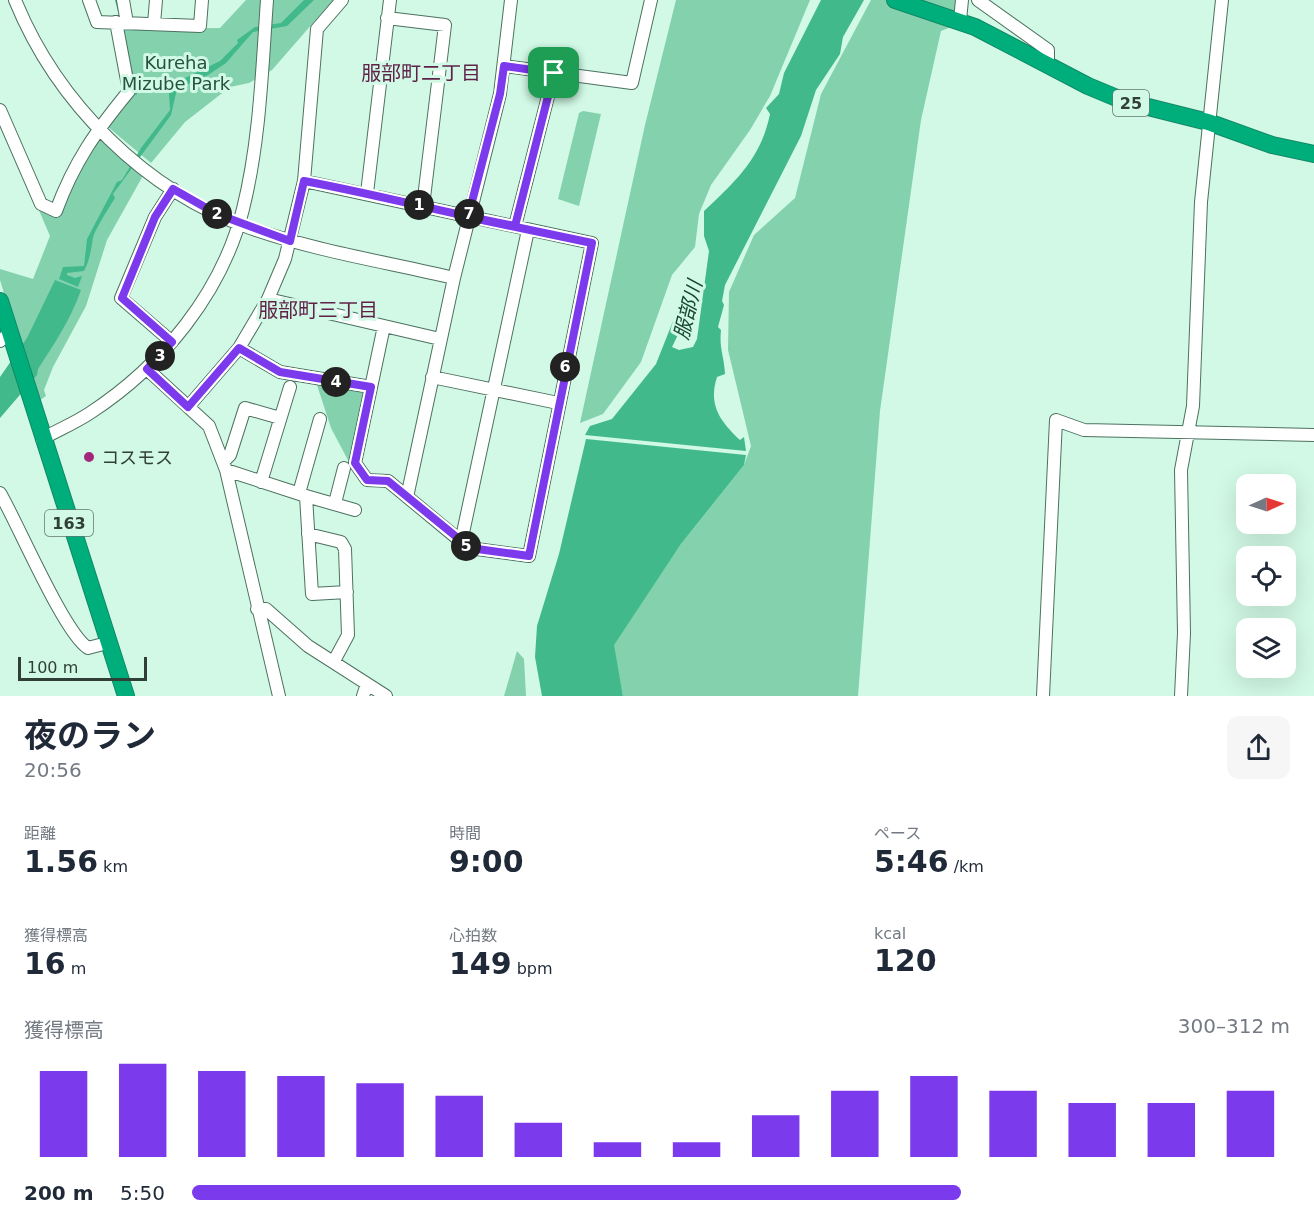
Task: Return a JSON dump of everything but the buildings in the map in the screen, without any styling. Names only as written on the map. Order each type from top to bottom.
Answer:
[{"type":"highway","name":"25","points":[[895,0],[960,20],[1124,101],[1208,122],[1272,145],[1314,154]]},
{"type":"highway","name":"163","points":[[0,302],[7,337],[31,402],[126,696]]},
{"type":"street","points":[[15,0],[30,34],[60,82],[101,131],[140,166],[173,189],[239,223],[290,241],[454,278]]},
{"type":"street","points":[[89,0],[97,22],[200,26],[202,0]]},
{"type":"street","points":[[0,110],[5,137],[41,204],[56,212],[70,172],[129,91],[121,23],[123,0]]},
{"type":"street","points":[[154,24],[156,0]]},
{"type":"street","points":[[42,439],[89,414],[147,369],[172,342],[211,285],[239,223],[254,157],[267,0]]},
{"type":"street","points":[[188,407],[239,348],[268,299],[290,241],[304,181],[317,29],[342,0]]},
{"type":"street","points":[[367,193],[390,0]]},
{"type":"street","points":[[407,497],[468,217],[500,94],[512,0]]},
{"type":"street","points":[[504,66],[632,83],[651,0]]},
{"type":"street","points":[[960,20],[962,0]]},
{"type":"street","points":[[978,0],[1048,50],[1048,65]]},
{"type":"street","points":[[1181,696],[1184,633],[1181,470],[1186,432],[1193,406],[1201,202],[1222,0]]},
{"type":"street","points":[[387,18],[445,26],[423,206]]},
{"type":"street","points":[[461,542],[493,391],[522,228],[554,73]]},
{"type":"street","points":[[304,181],[592,243],[529,556],[470,548],[388,481],[367,480],[355,463],[384,326]]},
{"type":"street","points":[[172,342],[122,298],[155,217],[173,189]]},
{"type":"street","points":[[268,299],[440,339]]},
{"type":"street","points":[[239,348],[280,372],[371,387]]},
{"type":"street","points":[[147,369],[209,426],[224,466],[279,696]]},
{"type":"street","points":[[432,377],[558,403]]},
{"type":"street","points":[[261,482],[290,387]]},
{"type":"street","points":[[224,466],[230,455],[245,408],[280,418]]},
{"type":"street","points":[[320,419],[303,494],[312,594],[347,592]]},
{"type":"street","points":[[1043,696],[1056,420],[1084,430],[1314,435]]},
{"type":"street","points":[[224,466],[261,482],[355,510]]},
{"type":"street","points":[[335,503],[344,468]]},
{"type":"street","points":[[0,493],[56,602],[81,643],[88,648],[107,643]]},
{"type":"street","points":[[308,534],[340,542],[345,549],[348,634],[334,661]]},
{"type":"street","points":[[257,609],[266,609],[308,646],[334,661],[365,690],[386,696]]},
{"type":"green space","name":"Kureha Mizube Park","points":[[246,0],[333,0],[272,70],[249,83],[230,87],[185,122],[151,163],[108,127],[134,92],[121,29],[220,28]]},
{"type":"green space","points":[[676,0],[810,0],[770,96],[750,130],[711,185],[699,214],[695,247],[672,275],[641,362],[603,414],[580,423],[645,125]]},
{"type":"green space","points":[[871,0],[957,0],[951,27],[941,31],[921,120],[880,411],[858,696],[623,696],[613,645],[681,544],[744,465],[751,446],[728,350],[729,292],[754,235],[795,198],[821,94]]},
{"type":"green space","points":[[583,111],[601,114],[579,206],[558,199],[579,113]]},
{"type":"green space","points":[[100,135],[145,172],[107,240],[86,306],[53,367],[44,390],[46,396],[37,402],[0,280],[0,269],[33,279],[50,236],[38,208],[57,218],[75,177]]},
{"type":"green space","points":[[316,382],[363,389],[366,393],[350,464],[331,428]]},
{"type":"green space","points":[[517,651],[524,659],[526,696],[504,696]]},
{"type":"water","points":[[304,0],[314,0],[287,26],[253,32],[226,63],[208,75],[177,89],[171,115],[113,194],[115,198],[94,235],[84,271],[67,273],[75,278],[82,276],[78,287],[59,279],[63,267],[84,266],[87,239],[117,182],[122,180],[141,148],[170,110],[169,93],[185,78],[220,61],[238,43],[237,40],[255,27],[281,23]]},
{"type":"water","name":"服部川","points":[[821,0],[864,0],[843,37],[840,54],[816,90],[801,136],[725,285],[722,301],[724,305],[718,327],[721,330],[725,374],[717,377],[715,404],[727,426],[740,440],[744,437],[746,451],[585,435],[590,426],[612,419],[656,364],[677,311],[691,308],[672,347],[679,350],[693,347],[697,339],[709,251],[704,236],[704,211],[737,179],[754,156],[766,130],[770,114],[766,108],[779,94],[784,73]]},
{"type":"water","points":[[55,280],[81,290],[77,301],[62,331],[38,369],[37,375],[0,418],[0,377],[27,338]]},
{"type":"water","points":[[586,439],[746,455],[744,465],[681,544],[614,645],[623,696],[542,696],[535,657],[537,626],[559,554]]},
{"type":"waterway","points":[[116,0],[120,15]]},
{"type":"waterway","points":[[124,35],[136,94]]},
{"type":"place","name":"コスモス","points":[[89,457]]},
{"type":"district","name":"服部町二丁目","points":[[421,73]]},
{"type":"district","name":"服部町三丁目","points":[[318,310]]},
{"type":"route","points":[[554,73],[504,66],[500,94],[468,217],[592,243],[529,556],[470,548],[388,481],[367,480],[355,463],[371,387],[293,376],[280,372],[239,348],[188,407],[147,369],[172,342],[122,298],[155,217],[173,189],[190,200],[248,228],[290,241],[304,181],[367,193],[468,217],[515,226],[554,73]]}]
